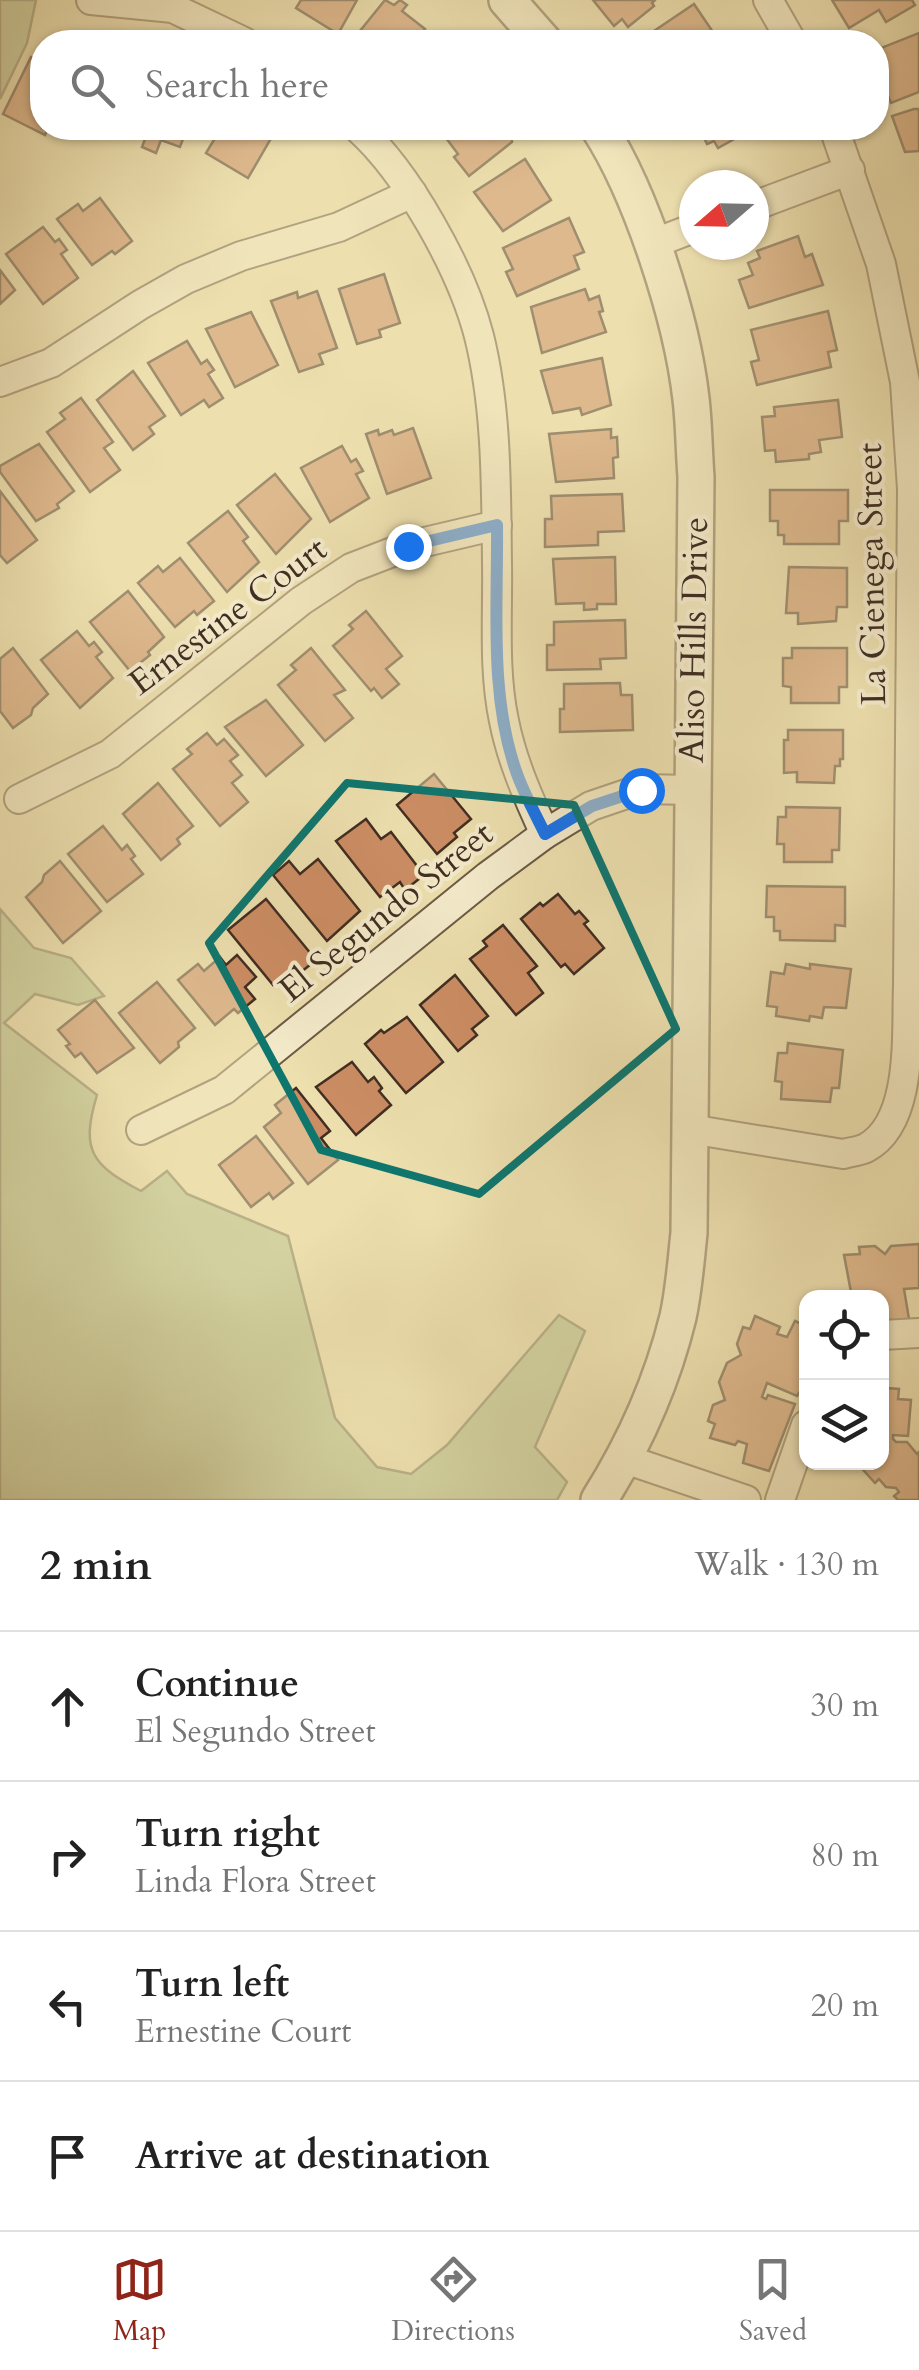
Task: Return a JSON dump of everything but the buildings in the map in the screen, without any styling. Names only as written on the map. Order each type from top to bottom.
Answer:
[{"type":"street","points":[[91,0],[173,8],[219,30]]},
{"type":"street","points":[[507,0],[533,30]]},
{"type":"street","points":[[768,0],[785,30]]},
{"type":"street","points":[[368,140],[412,193],[447,254],[478,334],[492,422],[503,717],[516,771],[545,834]]},
{"type":"street","name":"Aliso Hills Drive","points":[[599,1500],[625,1459],[660,1381],[679,1314],[689,1232],[696,476],[691,398],[674,318],[652,244],[607,140]]},
{"type":"street","name":"La Cienega Street","points":[[690,1129],[843,1154],[866,1148],[889,1128],[898,1107],[905,1062],[914,985],[912,489],[905,382],[881,264],[839,140]]},
{"type":"street","points":[[769,200],[850,170]]},
{"type":"street","points":[[0,382],[51,364],[140,304],[186,279],[241,256],[339,227],[412,193]]},
{"type":"street","points":[[652,244],[679,234]]},
{"type":"street","name":"Ernestine Court","points":[[19,799],[110,754],[301,601],[351,568],[408,546],[497,525]]},
{"type":"street","name":"El Segundo Street","points":[[141,1130],[224,1090],[545,834],[592,806],[641,790],[692,790]]},
{"type":"street","points":[[889,1335],[919,1333]]},
{"type":"street","points":[[780,1500],[799,1445]]},
{"type":"street","points":[[625,1459],[746,1500]]},
{"type":"highlighted area","points":[[347,783],[574,805],[676,1029],[479,1194],[321,1150],[209,943]]},
{"type":"green space","points":[[0,0],[36,0],[27,43],[0,99]]},
{"type":"green space","points":[[0,909],[34,948],[71,958],[104,996],[78,1005],[35,994],[4,1023],[97,1095],[91,1143],[94,1154],[111,1173],[141,1191],[167,1171],[187,1194],[288,1236],[335,1418],[377,1467],[411,1474],[447,1445],[559,1315],[585,1331],[535,1447],[567,1482],[557,1500],[0,1500]]},
{"type":"route","points":[[408,546],[497,525],[503,717],[516,771],[545,834],[592,806],[641,790]]}]
